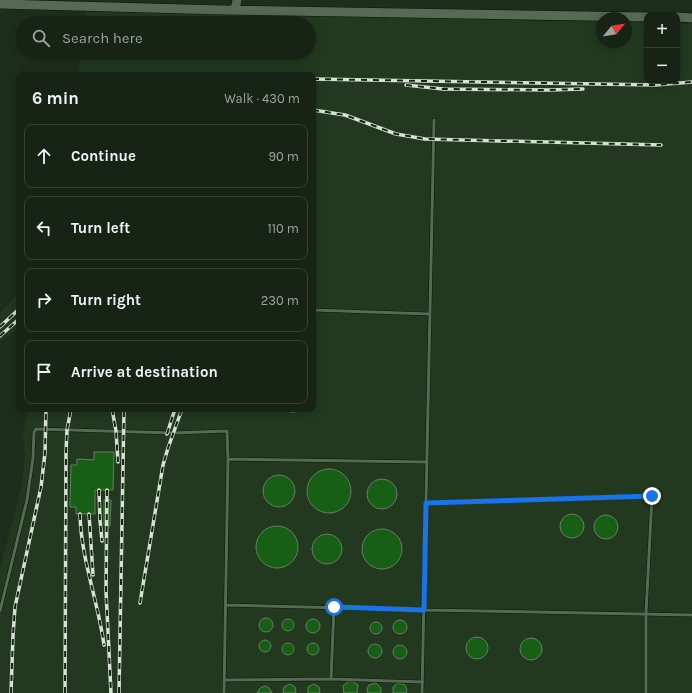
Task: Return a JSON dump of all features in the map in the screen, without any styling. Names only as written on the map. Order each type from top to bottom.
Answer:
[{"type":"street","points":[[223,10],[228,0]]},
{"type":"street","points":[[234,10],[237,0]]},
{"type":"street","points":[[0,4],[223,10],[644,17]]},
{"type":"street","points":[[680,17],[692,18]]},
{"type":"lane","points":[[422,693],[434,120]]},
{"type":"lane","points":[[316,310],[430,314]]},
{"type":"lane","points":[[0,611],[27,500],[33,458],[34,432],[36,429],[173,433],[227,432],[228,459],[224,693]]},
{"type":"lane","points":[[228,459],[426,462]]},
{"type":"lane","points":[[426,503],[652,496],[646,614],[646,693]]},
{"type":"lane","points":[[226,605],[692,616]]},
{"type":"lane","points":[[331,679],[334,607]]},
{"type":"lane","points":[[224,680],[331,679],[423,682]]},
{"type":"shaded area","points":[[86,11],[596,22],[596,48],[632,48],[632,22],[644,23],[644,84],[680,84],[680,23],[692,24],[692,693],[0,693],[0,569],[22,485],[25,453],[23,436],[27,412],[316,412],[316,72],[78,72],[80,60],[316,60],[316,16],[86,16]]},
{"type":"shaded area","points":[[16,297],[16,330],[0,341],[0,313]]},
{"type":"building","points":[[94,452],[114,452],[113,490],[95,490],[95,514],[76,514],[76,507],[70,507],[71,465],[77,465],[77,459],[94,460]]},
{"type":"building","points":[[329,469],[341,473],[347,479],[351,491],[347,503],[341,509],[329,513],[317,509],[311,503],[307,491],[311,479],[317,473]]},
{"type":"building","points":[[279,475],[290,480],[295,491],[290,502],[279,507],[268,502],[263,491],[268,480]]},
{"type":"building","points":[[382,479],[393,483],[397,494],[393,505],[382,509],[371,505],[367,494],[371,483]]},
{"type":"building","points":[[104,500],[111,500],[110,526],[104,525]]},
{"type":"building","points":[[572,514],[580,518],[584,526],[580,534],[572,538],[564,534],[560,526],[564,518]]},
{"type":"building","points":[[606,515],[614,519],[618,527],[614,535],[606,539],[598,535],[594,527],[598,519]]},
{"type":"building","points":[[277,526],[292,532],[298,547],[292,562],[277,568],[262,562],[256,547],[262,532]]},
{"type":"building","points":[[386,529],[393,532],[399,538],[402,549],[401,557],[393,566],[386,569],[378,569],[371,566],[363,557],[362,545],[365,538],[374,530]]},
{"type":"building","points":[[327,534],[333,535],[341,543],[341,555],[333,563],[327,564],[321,563],[313,555],[312,549],[313,543],[321,535]]},
{"type":"building","points":[[266,618],[271,620],[273,625],[271,630],[266,632],[261,630],[259,625],[261,620]]},
{"type":"building","points":[[286,619],[290,619],[294,625],[290,631],[286,631],[282,627],[282,623]]},
{"type":"building","points":[[313,619],[318,621],[320,626],[318,631],[313,633],[308,631],[306,626],[308,621]]},
{"type":"building","points":[[400,620],[405,622],[407,627],[405,632],[400,634],[395,632],[393,627],[395,622]]},
{"type":"building","points":[[374,622],[378,622],[382,628],[378,634],[374,634],[370,630],[370,626]]},
{"type":"building","points":[[477,637],[485,640],[488,648],[485,656],[477,659],[469,656],[466,648],[469,640]]},
{"type":"building","points":[[531,638],[539,641],[542,649],[539,657],[531,660],[523,657],[520,649],[523,641]]},
{"type":"building","points":[[265,640],[269,642],[271,646],[269,650],[265,652],[261,650],[259,646],[261,642]]},
{"type":"building","points":[[286,643],[290,643],[294,649],[290,655],[286,655],[282,651],[282,647]]},
{"type":"building","points":[[315,643],[318,644],[318,654],[311,655],[308,654],[307,647],[308,644]]},
{"type":"building","points":[[375,644],[380,646],[382,651],[380,656],[375,658],[370,656],[368,651],[370,646]]},
{"type":"building","points":[[400,645],[405,647],[407,652],[405,657],[400,659],[395,657],[393,652],[395,647]]},
{"type":"building","points":[[349,681],[358,685],[357,693],[344,693],[343,686]]},
{"type":"building","points":[[376,683],[381,688],[381,693],[368,693],[367,689],[369,685]]},
{"type":"building","points":[[398,683],[405,685],[407,690],[406,693],[393,693],[393,687]]},
{"type":"building","points":[[290,684],[295,687],[296,693],[283,693],[284,687]]},
{"type":"building","points":[[314,684],[319,687],[320,693],[308,693],[308,687]]},
{"type":"building","points":[[265,686],[269,688],[272,693],[257,693],[260,688]]},
{"type":"railway","points":[[316,79],[656,85],[692,82]]},
{"type":"railway","points":[[406,85],[443,89],[583,89]]},
{"type":"railway","points":[[316,110],[345,115],[396,134],[425,139],[661,145]]},
{"type":"railway","points":[[0,327],[16,312]]},
{"type":"railway","points":[[0,336],[16,322]]},
{"type":"railway","points":[[11,693],[15,607],[41,487],[45,453],[46,412]]},
{"type":"railway","points":[[65,693],[66,452],[67,430],[70,412]]},
{"type":"railway","points":[[113,412],[116,431],[118,462]]},
{"type":"railway","points":[[119,693],[124,412]]},
{"type":"railway","points":[[167,434],[174,412]]},
{"type":"railway","points":[[140,603],[163,465],[181,412]]},
{"type":"railway","points":[[99,490],[102,541]]},
{"type":"railway","points":[[107,490],[106,591],[111,693]]},
{"type":"railway","points":[[80,514],[86,564],[98,612],[104,645]]},
{"type":"railway","points":[[89,514],[93,575]]},
{"type":"route","points":[[334,607],[424,610],[426,503],[652,496]]}]
